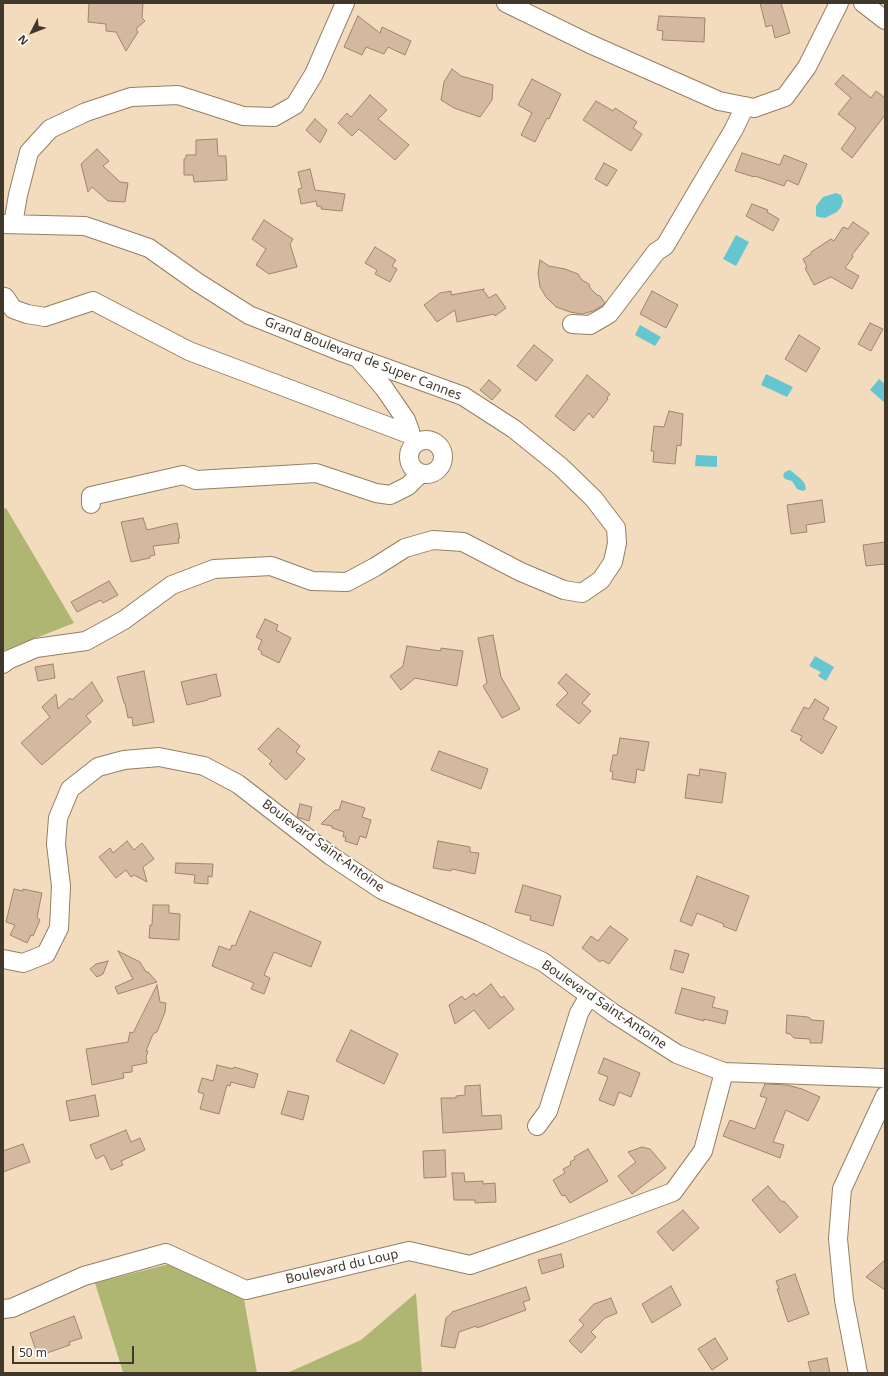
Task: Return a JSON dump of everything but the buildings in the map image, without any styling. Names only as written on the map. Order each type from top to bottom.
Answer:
[{"type":"street","points":[[8,224],[30,152],[50,129],[86,112],[132,97],[178,94],[243,116],[274,117],[295,106],[314,74],[345,3]]},
{"type":"street","points":[[506,3],[590,44],[719,101],[754,108],[785,97],[807,67],[839,3]]},
{"type":"street","points":[[863,3],[885,20]]},
{"type":"street","points":[[572,324],[590,325],[609,314],[656,252],[665,246],[734,129],[745,106]]},
{"type":"street","name":"Grand Boulevard de Super Cannes","points":[[3,664],[8,660],[36,648],[86,641],[124,620],[172,585],[214,569],[271,566],[312,581],[347,582],[375,568],[405,548],[433,540],[463,542],[521,572],[564,590],[582,593],[601,580],[613,562],[617,543],[616,528],[594,499],[561,467],[514,429],[463,396],[249,315],[197,282],[148,248],[85,226],[8,224]]},
{"type":"street","points":[[5,297],[13,309],[27,314],[45,317],[93,301],[189,351],[436,443],[443,453],[441,465],[432,473],[420,474],[408,486],[390,495],[316,473],[196,480],[183,476],[91,496],[91,504]]},
{"type":"street","points":[[357,357],[384,388],[406,420],[414,436],[414,444],[408,455],[411,466],[420,474]]},
{"type":"street","name":"Boulevard Saint-Antoine","points":[[3,959],[23,963],[46,954],[59,928],[62,886],[56,844],[58,818],[70,789],[98,767],[124,760],[159,757],[204,766],[238,784],[331,856],[382,890],[482,933],[543,962],[613,1013],[676,1054],[724,1072],[885,1078]]},
{"type":"street","points":[[536,1126],[548,1111],[579,1013],[589,996]]},
{"type":"street","name":"Boulevard du Loup","points":[[3,1309],[12,1308],[84,1276],[166,1253],[246,1290],[409,1251],[470,1265],[560,1234],[673,1192],[703,1151],[724,1072]]},
{"type":"street","points":[[858,1373],[844,1300],[838,1239],[842,1189],[885,1096]]},
{"type":"green space","points":[[6,508],[74,623],[3,651],[3,509]]},
{"type":"green space","points":[[173,1263],[244,1299],[257,1373],[120,1373],[123,1372],[95,1283]]},
{"type":"green space","points":[[416,1293],[422,1373],[287,1373],[361,1340]]},
{"type":"water","points":[[836,193],[841,195],[843,201],[837,212],[825,218],[816,216],[816,206],[823,197]]},
{"type":"water","points":[[736,235],[749,242],[736,266],[723,259]]},
{"type":"water","points":[[640,325],[661,337],[655,346],[635,335]]},
{"type":"water","points":[[766,374],[793,387],[787,397],[761,385]]},
{"type":"water","points":[[879,379],[885,384],[885,403],[870,390]]},
{"type":"water","points":[[696,455],[717,456],[717,467],[695,466]]},
{"type":"water","points":[[790,470],[801,479],[805,484],[806,489],[803,491],[797,489],[792,481],[785,479],[783,476],[784,473]]},
{"type":"water","points":[[815,656],[834,667],[826,681],[818,676],[821,672],[809,666]]}]
